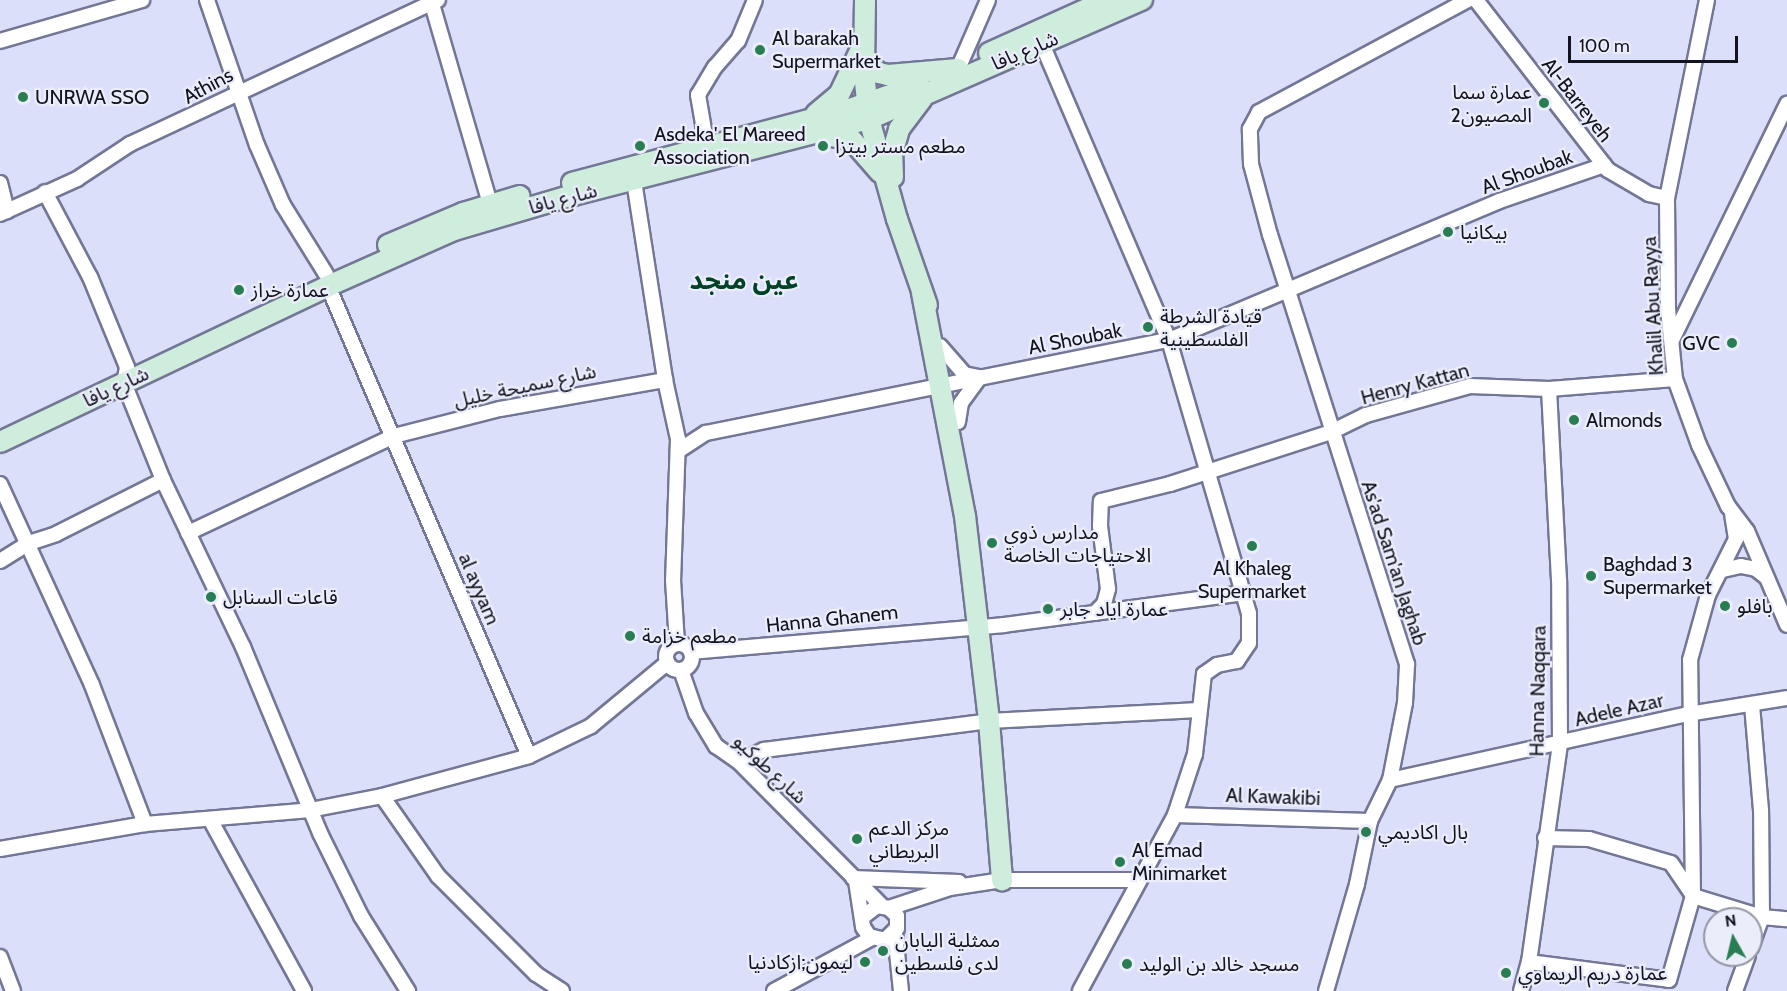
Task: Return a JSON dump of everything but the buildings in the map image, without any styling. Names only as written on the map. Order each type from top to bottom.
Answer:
[{"type":"main road","points":[[865,0],[863,52],[867,111],[897,219],[940,346],[966,516]]},
{"type":"main road","name":"شارع يافا","points":[[867,111],[1107,0]]},
{"type":"main road","name":"شارع يافا","points":[[327,280],[454,230],[634,181],[928,93],[1143,0]]},
{"type":"main road","points":[[863,52],[879,73],[888,75],[958,69]]},
{"type":"main road","points":[[863,52],[839,95],[812,127],[852,140],[885,179]]},
{"type":"main road","points":[[897,219],[892,153],[904,119],[928,93]]},
{"type":"main road","name":"شارع يافا","points":[[0,430],[125,375],[327,280],[426,227],[490,204],[707,147],[812,127]]},
{"type":"main road","points":[[922,293],[926,318],[958,422],[976,625],[990,721],[1002,880]]},
{"type":"main road","name":"شارع يافا","points":[[0,442],[125,375]]},
{"type":"street","points":[[0,41],[142,0]]},
{"type":"street","name":"al ayyam","points":[[207,0],[239,92],[283,205],[327,280],[529,756]]},
{"type":"street","points":[[707,147],[698,95],[715,67],[738,41],[751,17],[755,0]]},
{"type":"street","points":[[958,69],[988,0]]},
{"type":"street","name":"As'ad Sam'an Jaghab","points":[[1326,991],[1357,884],[1370,820],[1390,780],[1405,703],[1407,664],[1301,339],[1289,287],[1270,235],[1251,164],[1250,129],[1259,112],[1468,0]]},
{"type":"street","name":"Al-Barreyeh","points":[[1476,0],[1604,165],[1649,194],[1667,198]]},
{"type":"street","name":"Khalil Abu Rayya","points":[[1707,0],[1667,198],[1671,341],[1675,379],[1699,445],[1731,510],[1747,531],[1787,626]]},
{"type":"street","points":[[435,2],[490,204]]},
{"type":"street","name":"Athins","points":[[4,212],[77,179],[130,144],[191,118],[239,92],[435,2]]},
{"type":"street","points":[[1042,44],[1169,340],[1210,472],[1249,613],[1249,643],[1237,661],[1217,665],[1204,674],[1195,754],[1175,815],[1080,991]]},
{"type":"street","points":[[1671,341],[1787,104]]},
{"type":"street","name":"Al Shoubak","points":[[673,423],[691,433],[706,433],[1169,340],[1289,287],[1498,201],[1604,165]]},
{"type":"street","points":[[634,181],[678,451],[673,580],[677,644]]},
{"type":"street","points":[[0,183],[4,212]]},
{"type":"street","points":[[45,192],[90,277],[163,480],[243,647],[310,810],[361,916],[408,991]]},
{"type":"street","points":[[913,390],[925,381],[932,366],[923,330],[926,318]]},
{"type":"street","points":[[940,346],[964,374],[980,377],[961,404],[958,422]]},
{"type":"street","name":"Henry Kattan","points":[[1095,613],[1104,604],[1108,589],[1100,526],[1101,501],[1210,472],[1331,432],[1366,416],[1470,386],[1549,389],[1675,379]]},
{"type":"street","name":"شارع سميحة خليل","points":[[188,533],[394,436],[500,408],[665,380]]},
{"type":"street","name":"Hanna Naqqara","points":[[1521,991],[1529,962],[1560,744],[1559,580],[1549,389]]},
{"type":"street","name":"Al Shoubak","points":[[678,451],[706,433]]},
{"type":"street","points":[[0,561],[29,543],[56,534],[163,480]]},
{"type":"street","points":[[0,484],[29,543],[92,685],[145,824]]},
{"type":"street","points":[[1529,962],[1667,985],[1693,896],[1688,714],[1690,660],[1708,595],[1723,570],[1736,539],[1731,510]]},
{"type":"street","points":[[1723,570],[1741,566],[1756,569],[1767,578]]},
{"type":"street","name":"Hanna Ghanem","points":[[691,652],[976,625],[1004,625],[1243,593]]},
{"type":"street","points":[[677,644],[686,645],[691,652],[692,661],[681,670],[667,663],[667,651],[677,644]]},
{"type":"street","points":[[0,849],[145,824],[211,821],[310,810],[382,796],[529,756],[591,726],[667,663]]},
{"type":"street","name":"شارع طوكيو","points":[[681,670],[705,732],[739,762],[854,880],[886,907]]},
{"type":"street","name":"Adele Azar","points":[[1390,780],[1688,714],[1787,698]]},
{"type":"street","points":[[1752,704],[1761,810],[1762,907]]},
{"type":"street","points":[[739,762],[764,750],[990,721],[1200,710]]},
{"type":"street","points":[[382,796],[438,876],[536,974],[562,991]]},
{"type":"street","name":"Al Kawakibi","points":[[1175,815],[1370,820]]},
{"type":"street","points":[[211,821],[304,991]]},
{"type":"street","points":[[1545,838],[1588,840],[1671,863],[1693,896],[1729,907]]},
{"type":"street","points":[[896,954],[876,939],[864,919],[854,880],[924,878],[973,884]]},
{"type":"street","points":[[774,991],[842,952],[896,930],[920,900],[933,892],[1002,880],[1138,880]]},
{"type":"street","points":[[842,952],[872,908],[920,900]]},
{"type":"street","points":[[886,907],[897,916],[896,954],[901,991]]},
{"type":"street","points":[[1763,917],[1787,919]]},
{"type":"street","points":[[0,957],[13,991]]},
{"type":"street","points":[[1735,991],[1744,967]]},
{"type":"place","name":"Al barakah Supermarket","points":[[760,50]]},
{"type":"place","name":"UNRWA SSO","points":[[23,97]]},
{"type":"place","name":"عمارة سما المصيون2","points":[[1544,103]]},
{"type":"place","name":"Asdeka' El Mareed Association","points":[[640,146]]},
{"type":"place","name":"مطعم مستر بيتزا","points":[[823,146]]},
{"type":"place","name":"بيكانيا","points":[[1448,232]]},
{"type":"place","name":"عمارة خراز","points":[[239,290]]},
{"type":"place","name":"قيادة الشرطة الفلسطينية","points":[[1148,327]]},
{"type":"place","name":"GVC","points":[[1732,343]]},
{"type":"place","name":"Almonds","points":[[1574,420]]},
{"type":"place","name":"مدارس ذوي الاحتياجات الخاصة","points":[[992,543]]},
{"type":"place","name":"Al Khaleg Supermarket","points":[[1252,546]]},
{"type":"place","name":"Baghdad 3 Supermarket","points":[[1591,576]]},
{"type":"place","name":"قاعات السنابل","points":[[211,597]]},
{"type":"place","name":"بافلو","points":[[1725,606]]},
{"type":"place","name":"عمارة اياد جابر","points":[[1048,609]]},
{"type":"place","name":"مطعم خزامة","points":[[630,636]]},
{"type":"place","name":"بال اكاديمي","points":[[1366,832]]},
{"type":"place","name":"مركز الدعم البريطاني","points":[[857,839]]},
{"type":"place","name":"Al Emad Minimarket","points":[[1120,862]]},
{"type":"place","name":"ممثلية اليابان لدى فلسطين","points":[[883,951]]},
{"type":"place","name":"ليمون;ازكادنيا","points":[[865,962]]},
{"type":"place","name":"مسجد خالد بن الوليد","points":[[1127,964]]},
{"type":"place","name":"عمارة دريم الريماوي","points":[[1506,973]]},
{"type":"district","name":"عين منجد","points":[[744,281]]}]
